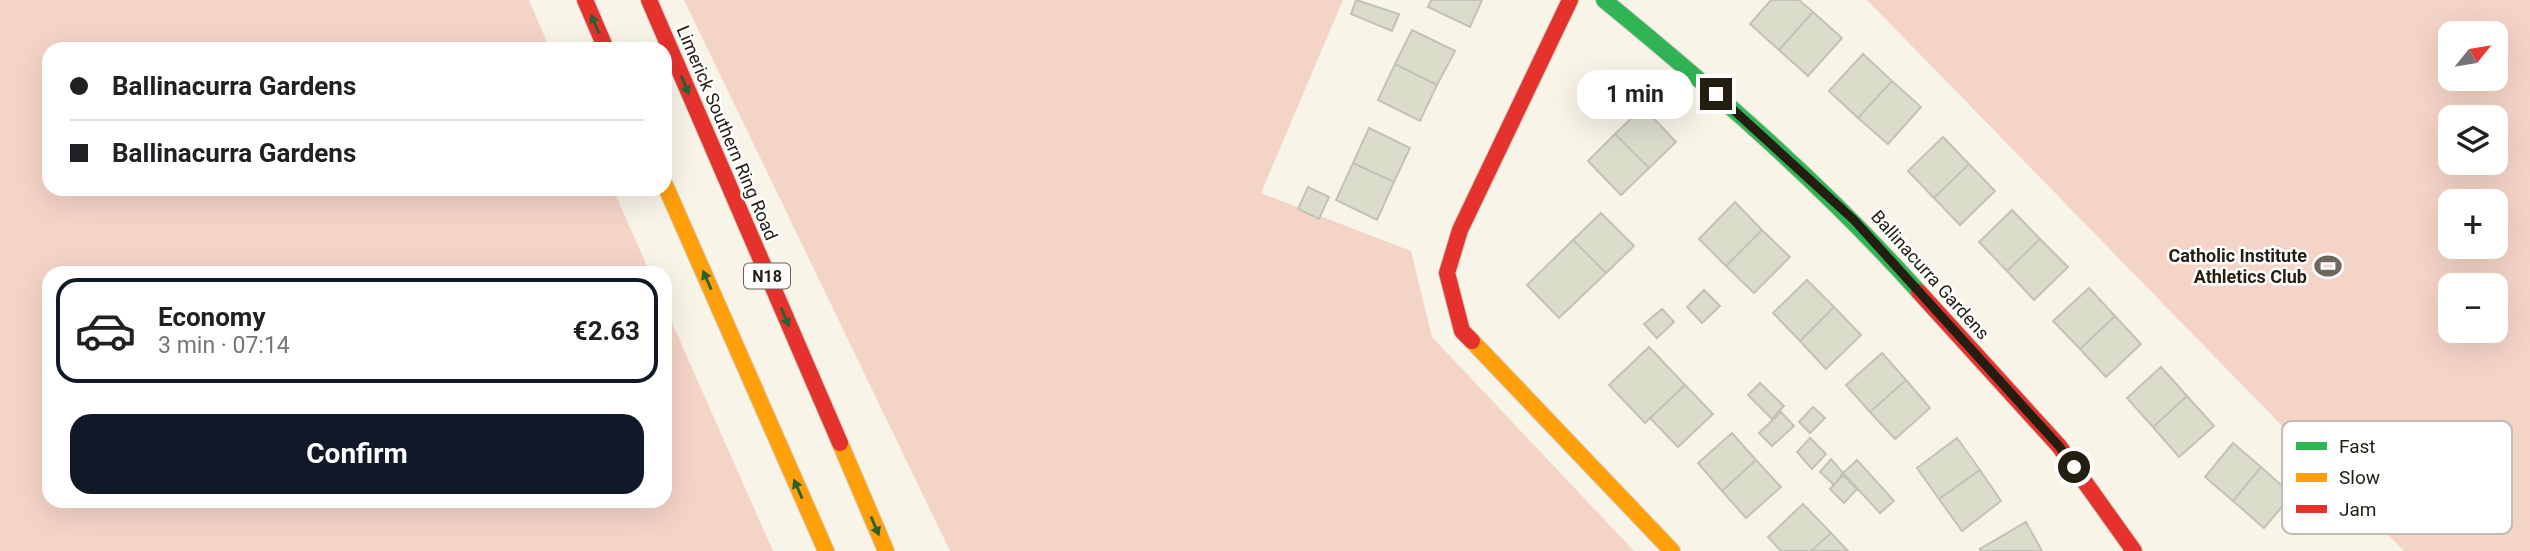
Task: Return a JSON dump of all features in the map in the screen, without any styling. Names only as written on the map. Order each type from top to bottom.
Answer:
[{"type":"main road","points":[[585,0],[603,42]]},
{"type":"main road","name":"Limerick Southern Ring Road","points":[[649,0],[667,42]]},
{"type":"main road","points":[[1570,0],[1460,230],[1447,273],[1462,331],[1672,551]]},
{"type":"main road","name":"Ballinacurra Gardens","points":[[1604,0],[1697,76],[1854,220],[2059,446],[2134,551]]},
{"type":"main road","name":"Limerick Southern Ring Road","points":[[672,53],[886,551]]},
{"type":"main road","points":[[669,196],[826,551]]},
{"type":"shaded area","points":[[0,0],[529,0],[547,42],[42,42],[42,196],[616,196],[647,266],[42,266],[42,508],[672,508],[672,323],[773,551],[0,551]]},
{"type":"shaded area","points":[[684,0],[1343,0],[1261,193],[1411,251],[1432,337],[1634,551],[950,551]]},
{"type":"shaded area","name":"Catholic Institute Athletics Club","points":[[1867,0],[2530,0],[2530,551],[2404,551],[2387,534],[2512,534],[2512,421],[2282,421],[2282,426]]},
{"type":"building","points":[[1356,0],[1399,14],[1392,31],[1351,14]]},
{"type":"building","points":[[1431,0],[1482,0],[1470,27],[1428,7]]},
{"type":"building","points":[[1771,0],[1799,0],[1813,12],[1779,50],[1750,24]]},
{"type":"building","points":[[1813,12],[1842,38],[1808,76],[1779,50]]},
{"type":"building","points":[[1412,30],[1455,51],[1437,85],[1395,64]]},
{"type":"building","points":[[1863,54],[1892,81],[1858,118],[1829,91]]},
{"type":"building","points":[[1395,64],[1437,85],[1420,121],[1378,100]]},
{"type":"building","points":[[1892,81],[1921,107],[1888,144],[1858,118]]},
{"type":"building","points":[[1643,107],[1676,142],[1649,168],[1615,134]]},
{"type":"building","points":[[1369,128],[1410,148],[1394,182],[1353,163]]},
{"type":"building","points":[[1615,134],[1649,168],[1621,195],[1588,161]]},
{"type":"building","points":[[1943,137],[1969,164],[1934,198],[1908,171]]},
{"type":"building","points":[[1353,163],[1394,182],[1377,220],[1336,200]]},
{"type":"building","points":[[1969,164],[1995,191],[1960,225],[1934,198]]},
{"type":"building","points":[[1308,187],[1329,197],[1319,219],[1298,209]]},
{"type":"building","points":[[1735,202],[1762,230],[1726,266],[1699,239]]},
{"type":"building","points":[[2012,210],[2040,239],[2007,271],[1979,242]]},
{"type":"building","points":[[1601,213],[1634,246],[1606,273],[1573,240]]},
{"type":"building","points":[[1762,230],[1790,257],[1754,293],[1726,266]]},
{"type":"building","points":[[2040,239],[2068,267],[2034,300],[2007,271]]},
{"type":"building","points":[[1573,240],[1606,273],[1559,318],[1527,285]]},
{"type":"building","points":[[1807,280],[1834,307],[1800,341],[1773,313]]},
{"type":"building","points":[[2089,288],[2115,316],[2080,349],[2053,321]]},
{"type":"building","points":[[1704,290],[1720,306],[1702,323],[1687,307]]},
{"type":"building","points":[[1834,307],[1861,335],[1826,369],[1800,341]]},
{"type":"building","points":[[1662,309],[1674,322],[1657,338],[1644,324]]},
{"type":"building","points":[[2115,316],[2141,344],[2106,377],[2080,349]]},
{"type":"building","points":[[1649,347],[1685,385],[1645,423],[1609,385]]},
{"type":"building","points":[[1882,353],[1906,380],[1870,412],[1846,385]]},
{"type":"building","points":[[2161,367],[2187,396],[2153,427],[2127,398]]},
{"type":"building","points":[[1906,380],[1930,408],[1895,439],[1870,412]]},
{"type":"building","points":[[1760,383],[1784,406],[1772,419],[1748,395]]},
{"type":"building","points":[[1685,385],[1713,414],[1678,447],[1650,418]]},
{"type":"building","points":[[2187,396],[2214,426],[2179,457],[2153,427]]},
{"type":"building","points":[[1813,407],[1825,418],[1810,433],[1799,422]]},
{"type":"building","points":[[1781,412],[1794,426],[1772,446],[1759,433]]},
{"type":"building","points":[[1732,433],[1756,460],[1722,491],[1698,463]]},
{"type":"building","points":[[1810,438],[1826,454],[1812,469],[1797,452]]},
{"type":"building","points":[[1957,438],[1980,470],[1939,499],[1917,468]]},
{"type":"building","points":[[2233,443],[2261,467],[2233,501],[2205,477]]},
{"type":"building","points":[[1831,459],[1843,473],[1834,485],[1820,472]]},
{"type":"building","points":[[1756,460],[1781,487],[1746,518],[1722,491]]},
{"type":"building","points":[[1857,460],[1894,501],[1880,513],[1843,473]]},
{"type":"building","points":[[2261,467],[2282,486],[2282,507],[2264,528],[2233,501]]},
{"type":"building","points":[[1980,470],[2001,501],[1962,531],[1939,499]]},
{"type":"building","points":[[1843,475],[1857,489],[1844,503],[1830,489]]},
{"type":"building","points":[[1803,504],[1831,533],[1811,551],[1781,551],[1768,537]]},
{"type":"building","points":[[2026,522],[2042,551],[1981,551],[1980,549]]},
{"type":"building","points":[[1831,533],[1848,551],[1811,551]]},
{"type":"traffic: fast","points":[[1604,0],[1767,140],[1845,214],[1919,292]]},
{"type":"traffic: slow","points":[[670,196],[826,551]]},
{"type":"traffic: slow","points":[[1472,341],[1672,551]]},
{"type":"traffic: slow","points":[[840,443],[886,551]]},
{"type":"traffic: jam","points":[[585,0],[603,42]]},
{"type":"traffic: jam","points":[[649,0],[667,42]]},
{"type":"traffic: jam","points":[[1472,341],[1462,331],[1447,273],[1460,230],[1570,0]]},
{"type":"traffic: jam","points":[[672,53],[840,443]]},
{"type":"traffic: jam","points":[[1919,292],[2059,446],[2134,551]]},
{"type":"place","name":"Catholic Institute Athletics Club","points":[[2328,266]]},
{"type":"route","points":[[1716,94],[1854,220],[2059,446],[2074,467]]}]
